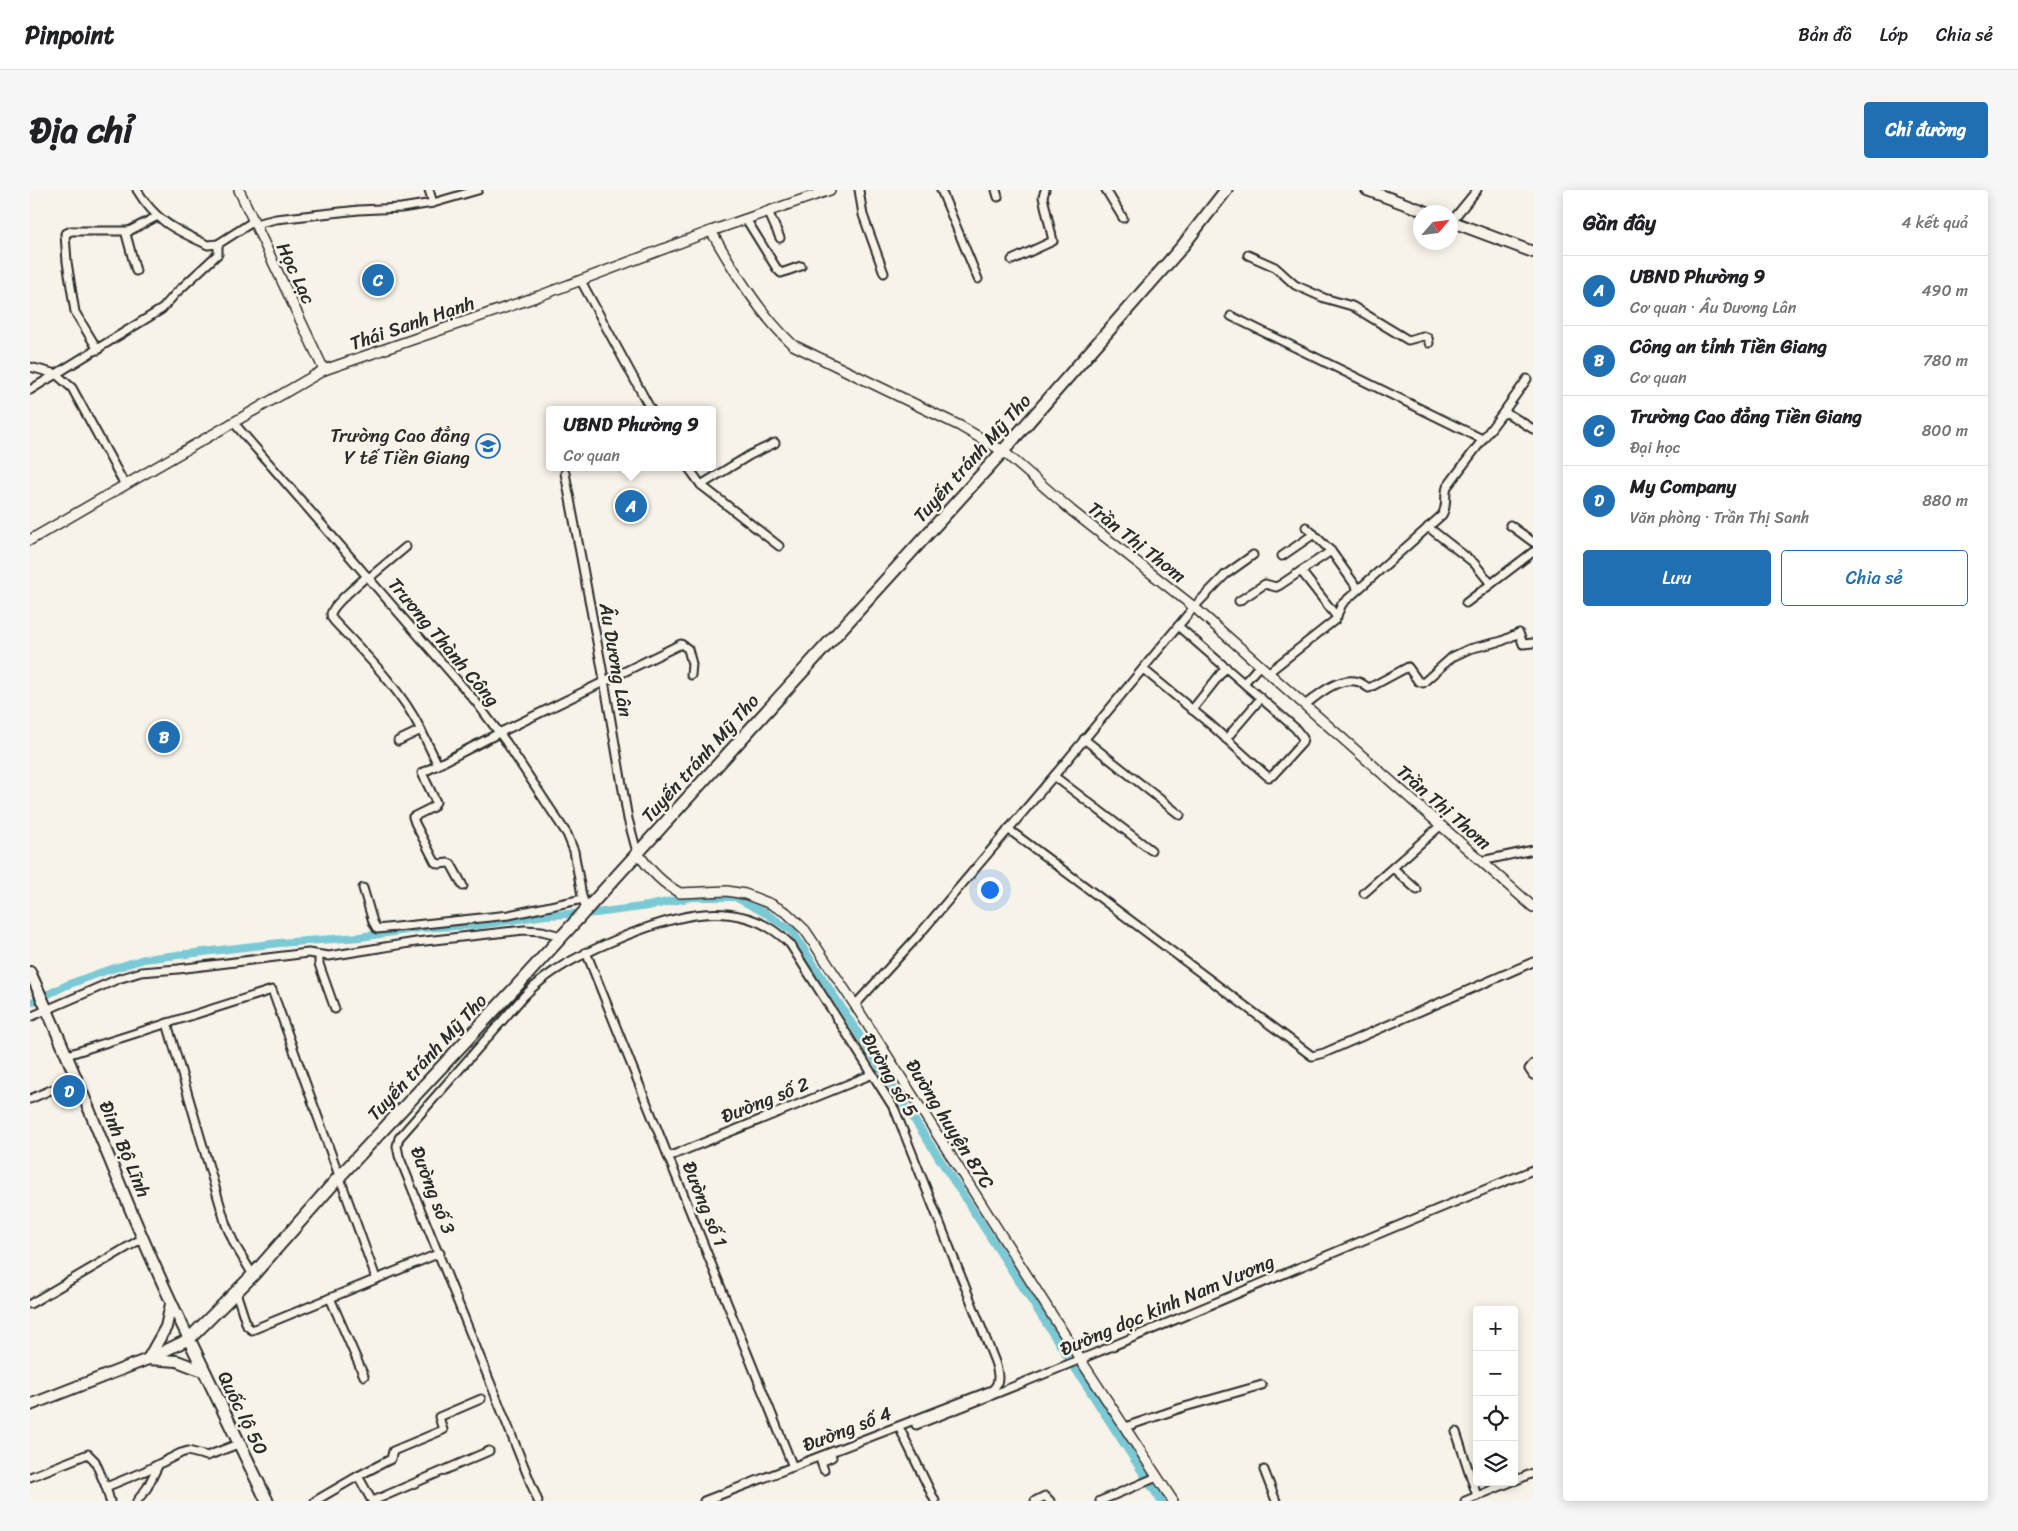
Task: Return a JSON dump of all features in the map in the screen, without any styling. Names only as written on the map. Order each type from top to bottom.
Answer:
[{"type":"highway","name":"Tuyến tránh Mỹ Tho","points":[[188,1339],[253,1275],[340,1177],[563,935],[584,906],[637,852],[1003,451],[1181,248],[1226,190]]},
{"type":"highway","name":"Quốc lộ 50","points":[[188,1339],[267,1501]]},
{"type":"main road","points":[[1367,190],[1413,207]]},
{"type":"main road","points":[[1458,224],[1533,252]]},
{"type":"main road","name":"Đinh Bộ Lĩnh","points":[[30,972],[67,1055],[171,1304],[188,1339]]},
{"type":"main road","points":[[148,1359],[166,1328],[171,1304]]},
{"type":"main road","points":[[30,1406],[148,1359],[188,1339]]},
{"type":"main road","points":[[148,1359],[177,1361],[203,1370]]},
{"type":"street","points":[[137,190],[146,206],[156,217],[208,245],[218,244],[254,223],[359,210],[401,208],[433,203],[478,190]]},
{"type":"street","name":"Học Lạc","points":[[239,190],[324,370]]},
{"type":"street","points":[[429,190],[433,203]]},
{"type":"street","name":"Thái Sanh Hạnh","points":[[30,540],[324,370],[581,281],[746,219],[830,190]]},
{"type":"street","points":[[858,190],[863,215],[884,273]]},
{"type":"street","points":[[941,190],[978,279]]},
{"type":"street","points":[[1012,260],[1053,241],[1043,197],[1045,190]]},
{"type":"street","points":[[1106,190],[1123,218]]},
{"type":"street","points":[[1458,213],[1477,190]]},
{"type":"street","points":[[768,211],[780,238]]},
{"type":"street","points":[[98,350],[75,312],[67,262],[65,234],[71,231],[128,231],[156,217]]},
{"type":"street","points":[[746,219],[777,269],[782,273],[801,266]]},
{"type":"street","points":[[128,231],[127,237],[136,271]]},
{"type":"street","name":"Trần Thị Thơm","points":[[711,232],[733,269],[779,332],[792,345],[960,426],[1003,451],[1072,511],[1259,666],[1269,672],[1533,907]]},
{"type":"street","points":[[30,390],[162,309],[176,292],[218,254],[218,244]]},
{"type":"street","points":[[1248,255],[1275,267],[1295,285],[1324,298],[1352,306],[1408,340],[1423,336],[1428,338],[1429,343]]},
{"type":"street","points":[[581,281],[649,406]]},
{"type":"street","points":[[1232,316],[1482,439]]},
{"type":"street","points":[[30,367],[56,374],[72,388],[126,485]]},
{"type":"street","points":[[1269,672],[1336,620],[1342,604],[1445,511],[1444,495],[1447,487],[1482,439],[1504,414],[1527,379]]},
{"type":"street","points":[[1504,414],[1507,413],[1533,429]]},
{"type":"street","name":"Trương Thành Công","points":[[233,422],[476,702],[499,733],[572,844],[584,906]]},
{"type":"street","points":[[701,485],[775,442]]},
{"type":"street","points":[[691,471],[701,485],[779,546]]},
{"type":"street","name":"Âu Dương Lân","points":[[564,473],[604,680],[628,819],[637,852]]},
{"type":"street","points":[[1510,525],[1533,542]]},
{"type":"street","points":[[1306,526],[1331,551],[1358,589]]},
{"type":"street","points":[[1428,527],[1468,558],[1491,584]]},
{"type":"street","points":[[1282,556],[1314,534]]},
{"type":"street","points":[[406,547],[344,597],[332,612],[332,618],[368,657],[410,708],[438,765]]},
{"type":"street","points":[[1239,601],[1265,584],[1276,587],[1331,551]]},
{"type":"street","points":[[1466,603],[1514,569],[1520,560],[1533,552]]},
{"type":"street","points":[[855,1005],[918,936],[1192,609],[1225,575],[1253,555]]},
{"type":"street","points":[[1301,571],[1337,617]]},
{"type":"street","points":[[1143,669],[1269,776],[1302,743],[1303,738],[1300,733],[1246,682],[1178,626]]},
{"type":"street","points":[[1305,704],[1325,689],[1336,685],[1345,682],[1356,682],[1369,688],[1408,667],[1418,682],[1423,683],[1452,657],[1469,649],[1502,641],[1519,633],[1524,644],[1533,643]]},
{"type":"street","points":[[463,886],[451,864],[439,864],[436,862],[418,830],[414,818],[436,804],[422,773],[604,680],[681,644],[686,647],[689,653],[692,664],[691,675]]},
{"type":"street","points":[[1246,682],[1259,666]]},
{"type":"street","points":[[1192,710],[1226,667]]},
{"type":"street","points":[[1226,739],[1261,698]]},
{"type":"street","points":[[398,741],[421,730]]},
{"type":"street","points":[[1084,740],[1180,815]]},
{"type":"street","points":[[1054,776],[1151,850]]},
{"type":"street","points":[[1364,893],[1440,826]]},
{"type":"street","points":[[1008,829],[1312,1056],[1533,962]]},
{"type":"street","points":[[1481,861],[1533,850]]},
{"type":"street","name":"Đường huyện 87C","points":[[637,852],[647,866],[680,893],[736,892],[763,900],[787,913],[805,930],[855,1005],[1074,1362],[1125,1427],[1154,1478],[1173,1501]]},
{"type":"street","points":[[1393,868],[1417,890]]},
{"type":"street","points":[[363,888],[373,922],[377,929],[584,906]]},
{"type":"street","name":"Đường số 5","points":[[586,952],[643,928],[683,916],[718,913],[760,922],[790,944],[890,1101],[905,1134],[994,1362],[998,1381]]},
{"type":"street","points":[[30,1016],[118,979],[141,972],[178,970],[308,953],[329,956],[416,942],[524,930],[563,935]]},
{"type":"street","name":"Đường số 3","points":[[538,1501],[397,1146],[399,1138],[524,996],[545,976],[586,952]]},
{"type":"street","name":"Đường số 1","points":[[586,952],[794,1467]]},
{"type":"street","points":[[319,955],[319,962],[335,1009]]},
{"type":"street","points":[[515,988],[524,996]]},
{"type":"street","points":[[67,1055],[272,990],[376,1278]]},
{"type":"street","points":[[167,1023],[226,1225],[253,1275]]},
{"type":"street","points":[[1533,1064],[1528,1068],[1533,1075]]},
{"type":"street","name":"Đường số 2","points":[[668,1157],[873,1074]]},
{"type":"street","points":[[30,1099],[76,1079]]},
{"type":"street","points":[[414,1096],[426,1108]]},
{"type":"street","name":"Đường dọc kinh Nam Vương","points":[[824,1470],[821,1462],[826,1459],[1074,1362],[1533,1170]]},
{"type":"street","points":[[30,1304],[144,1238]]},
{"type":"street","points":[[236,1292],[247,1326],[252,1330],[440,1253]]},
{"type":"street","points":[[330,1298],[364,1376]]},
{"type":"street","name":"Đường số 4","points":[[704,1501],[992,1390],[996,1387],[998,1381]]},
{"type":"street","points":[[1125,1427],[1181,1408],[1262,1385]]},
{"type":"street","points":[[315,1501],[392,1459],[393,1451],[443,1430],[439,1416],[480,1399]]},
{"type":"street","points":[[901,1431],[935,1501]]},
{"type":"street","points":[[1456,1432],[1477,1496]]},
{"type":"street","points":[[106,1487],[181,1453],[188,1452],[207,1456],[238,1444]]},
{"type":"street","points":[[358,1476],[372,1501],[490,1451]]},
{"type":"street","points":[[30,1477],[88,1454],[95,1461],[110,1501]]},
{"type":"street","points":[[137,1501],[159,1464]]},
{"type":"street","points":[[1264,1470],[1276,1501]]},
{"type":"street","points":[[1518,1480],[1533,1473]]},
{"type":"street","points":[[1100,1501],[1154,1478]]},
{"type":"street","points":[[1465,1501],[1503,1486]]},
{"type":"street","points":[[1035,1501],[1045,1496],[1050,1501]]},
{"type":"waterway","points":[[30,1003],[67,985],[144,959],[279,943],[360,937],[420,928],[478,925],[546,915],[596,913],[648,906],[692,897],[735,897],[767,914],[792,931],[1161,1501]]},
{"type":"place","name":"Trường Cao đẳng Tiền Giang","points":[[378,280]]},
{"type":"place","name":"Trường Cao đẳng Y tế Tiền Giang","points":[[488,446]]},
{"type":"place","name":"UBND Phường 9","points":[[631,506]]},
{"type":"place","name":"Công an tỉnh Tiền Giang","points":[[164,737]]},
{"type":"place","name":"My Company","points":[[69,1091]]}]
